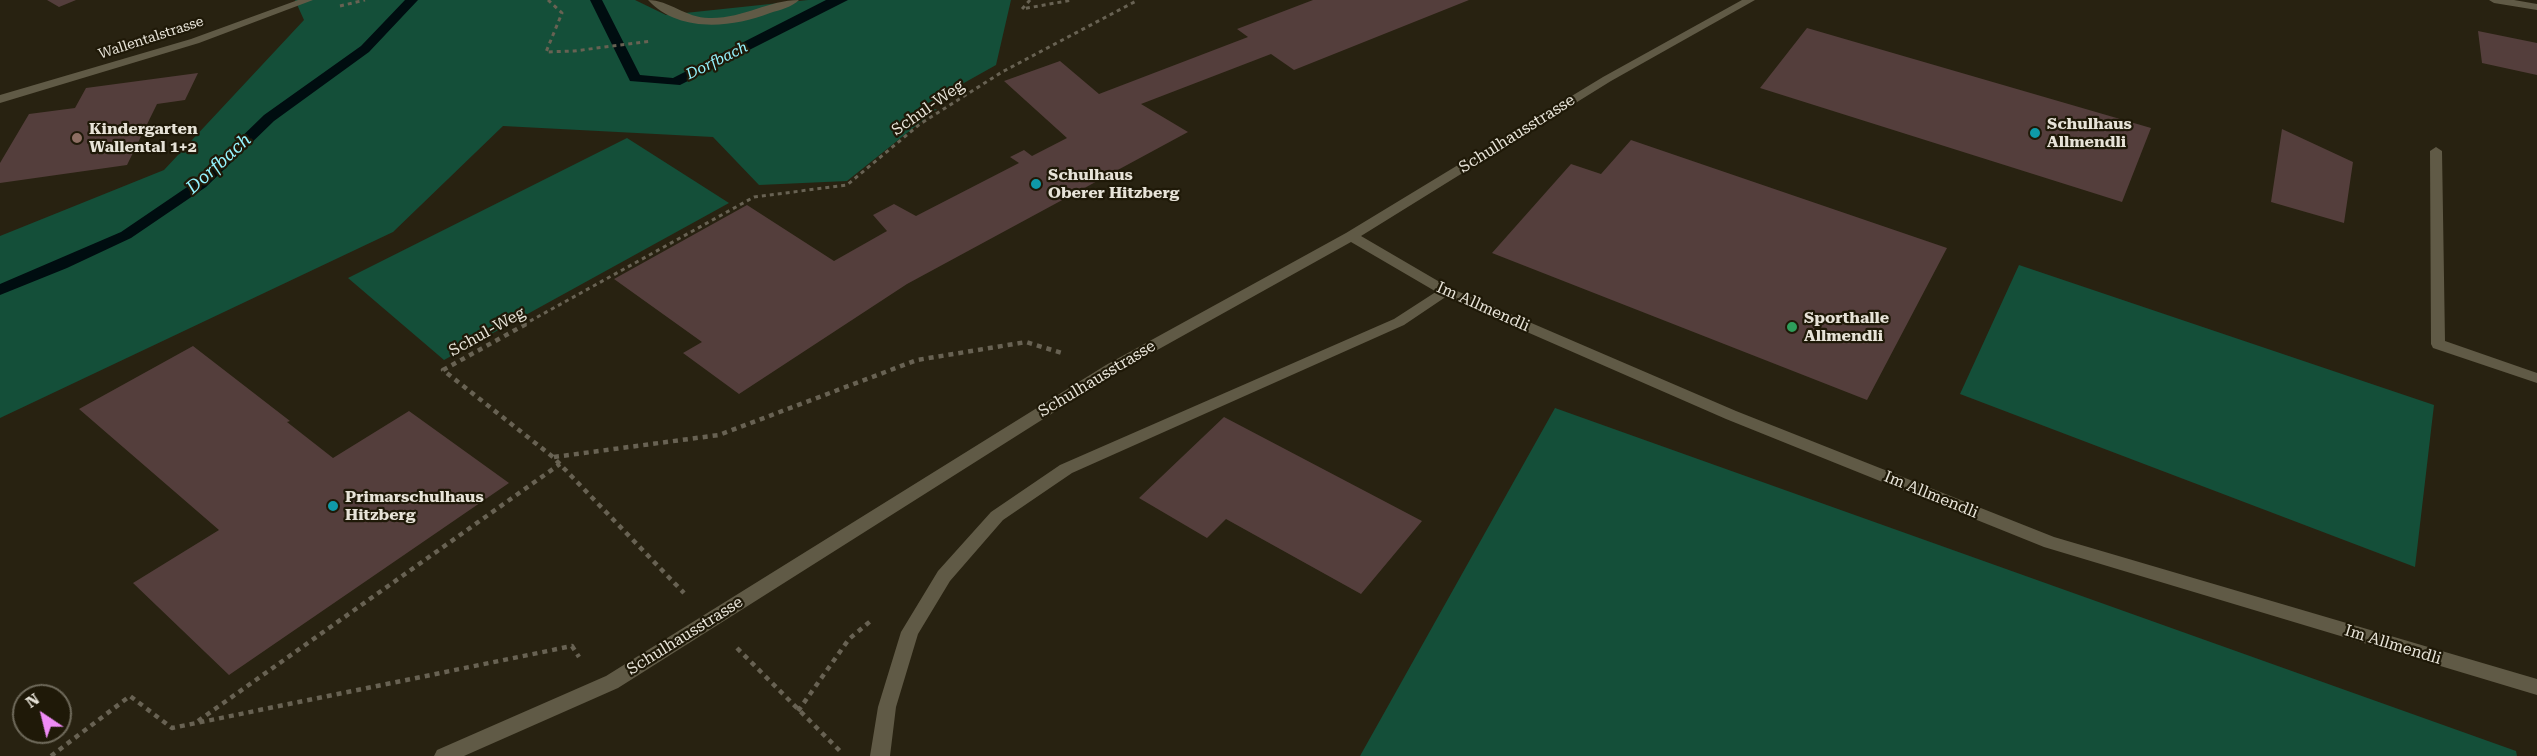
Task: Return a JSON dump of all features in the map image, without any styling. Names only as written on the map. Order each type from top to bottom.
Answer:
[{"type":"street","name":"Wallentalstrasse","points":[[0,99],[176,47],[308,0]]},
{"type":"street","points":[[653,0],[667,11],[708,22],[732,23],[794,0]]},
{"type":"street","name":"Schulhausstrasse","points":[[444,756],[612,682],[1111,369],[1351,236],[1607,79],[1750,0]]},
{"type":"street","points":[[2494,0],[2537,7]]},
{"type":"street","points":[[2436,151],[2438,344],[2537,378]]},
{"type":"street","name":"Im Allmendli","points":[[1351,236],[1445,291],[1731,415],[2050,542],[2537,687]]},
{"type":"street","points":[[880,756],[887,707],[910,632],[944,576],[997,516],[1066,469],[1399,322],[1445,291]]},
{"type":"path","points":[[548,0],[562,13],[546,52],[574,51],[654,41]]},
{"type":"path","points":[[1030,0],[1022,9],[1072,0]]},
{"type":"path","name":"Schul-Weg","points":[[554,457],[443,370],[754,197],[847,185],[920,124],[1002,72],[1138,0]]},
{"type":"path","points":[[554,457],[719,435],[917,360],[1026,342],[1111,369]]},
{"type":"path","points":[[554,457],[655,562]]},
{"type":"path","points":[[196,722],[560,464]]},
{"type":"path","points":[[798,711],[849,639],[881,612]]},
{"type":"path","points":[[51,756],[129,696],[172,728],[572,646],[598,688]]},
{"type":"path","points":[[772,686],[845,756]]},
{"type":"green space","points":[[295,0],[635,0],[666,15],[808,0],[1011,0],[996,65],[914,111],[937,109],[847,181],[759,185],[713,137],[503,126],[393,232],[0,418],[0,236],[164,170],[304,20]]},
{"type":"green space","points":[[627,138],[729,203],[444,360],[348,278]]},
{"type":"green space","points":[[2019,265],[2434,405],[2415,567],[1960,394]]},
{"type":"green space","points":[[1555,408],[2516,751],[2517,756],[1360,756]]},
{"type":"building","points":[[47,0],[76,0],[59,7]]},
{"type":"building","points":[[1313,0],[1469,0],[1294,70],[1271,54],[1141,104],[1188,132],[907,284],[739,394],[683,353],[702,342],[614,279],[747,205],[834,261],[887,231],[873,215],[894,204],[916,216],[1019,163],[1010,157],[1024,150],[1032,156],[1067,138],[1004,81],[1060,61],[1099,94],[1248,37],[1237,29]]},
{"type":"building","points":[[1807,28],[2151,128],[2122,202],[1760,88]]},
{"type":"building","points":[[2478,31],[2537,43],[2537,75],[2482,63]]},
{"type":"building","name":"Kindergarten Wallental 1+2","points":[[198,73],[185,100],[157,104],[127,165],[0,183],[0,163],[29,114],[75,108],[86,88]]},
{"type":"building","points":[[2282,129],[2353,162],[2344,223],[2271,202]]},
{"type":"building","name":"Sporthalle Allmendli","points":[[1631,140],[1947,248],[1867,400],[1492,253],[1571,164],[1601,174]]},
{"type":"building","name":"Primarschulhaus Hitzberg","points":[[193,346],[290,421],[287,422],[333,458],[409,411],[509,483],[229,675],[133,583],[219,530],[79,409]]},
{"type":"building","points":[[1224,417],[1422,521],[1361,594],[1226,519],[1207,538],[1139,498]]},
{"type":"waterway","name":"Dorfbach","points":[[0,290],[62,265],[126,235],[201,184],[269,118],[365,49],[412,0]]},
{"type":"waterway","name":"Dorfbach","points":[[596,0],[635,78],[675,82],[830,3],[842,0]]},
{"type":"place","name":"Schulhaus Allmendli","points":[[2035,133]]},
{"type":"place","name":"Kindergarten Wallental 1+2","points":[[77,138]]},
{"type":"place","name":"Schulhaus Oberer Hitzberg","points":[[1036,184]]},
{"type":"place","name":"Sporthalle Allmendli","points":[[1792,327]]},
{"type":"place","name":"Primarschulhaus Hitzberg","points":[[333,506]]}]
